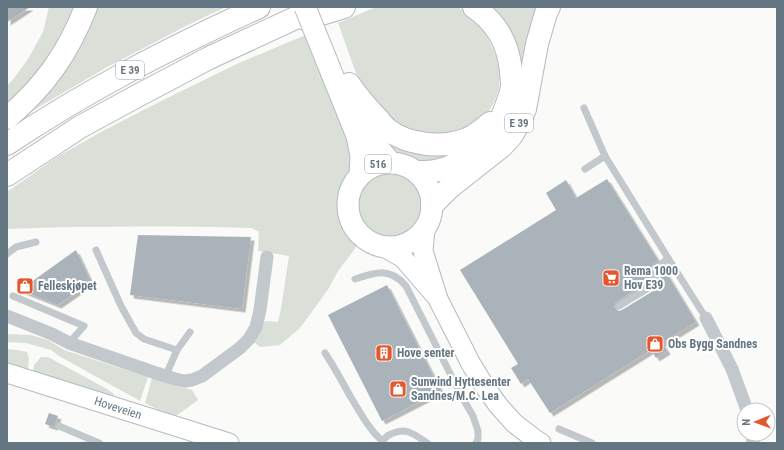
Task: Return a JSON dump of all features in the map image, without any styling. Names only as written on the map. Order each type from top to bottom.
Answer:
[{"type":"highway","points":[[7,118],[23,105],[41,86],[61,58],[86,7]]},
{"type":"highway","name":"E 39","points":[[7,144],[75,101],[123,74],[200,34],[259,7]]},
{"type":"highway","name":"E 39","points":[[7,175],[80,127],[133,98],[209,58],[320,7]]},
{"type":"highway","name":"E 39","points":[[270,30],[344,7]]},
{"type":"highway","name":"E 39","points":[[417,172],[438,170],[447,167],[475,152],[489,141],[499,129],[510,98],[512,86],[510,62],[505,45],[499,32],[483,14],[474,7]]},
{"type":"highway","name":"E 39","points":[[432,204],[450,187],[502,146],[512,135],[525,109],[537,44],[549,7]]},
{"type":"highway","name":"E 39","points":[[349,84],[367,108],[388,129],[403,138],[420,143],[445,144],[467,139],[478,133],[504,113]]},
{"type":"main road","name":"516","points":[[305,7],[349,84],[368,130],[376,145],[390,162]]},
{"type":"main road","name":"516","points":[[320,7],[332,56],[357,136],[360,156],[360,175]]},
{"type":"main road","name":"516","points":[[417,172],[405,165],[390,162],[369,168],[360,175],[352,186],[348,198],[348,211],[352,223],[360,234],[370,242],[382,246],[395,247],[416,238],[424,229],[430,217],[432,204]]},
{"type":"main road","points":[[417,172],[425,182],[430,192],[432,204]]},
{"type":"main road","points":[[424,229],[423,251],[438,299],[471,364],[498,405],[514,423],[541,443]]},
{"type":"main road","points":[[382,246],[403,258],[438,299]]},
{"type":"main road","name":"Hoveveien","points":[[7,373],[228,443]]},
{"type":"street","points":[[7,316],[52,334],[69,343],[175,379],[185,381],[192,380],[202,376],[240,348],[249,339],[256,327],[260,310],[267,257]]},
{"type":"street","points":[[706,318],[732,369],[744,402]]},
{"type":"lane","points":[[584,108],[605,156],[706,318]]},
{"type":"lane","points":[[585,169],[605,156]]},
{"type":"lane","points":[[7,254],[16,247],[36,242]]},
{"type":"lane","points":[[96,250],[121,306],[136,333],[144,339],[177,350]]},
{"type":"lane","points":[[619,306],[655,284],[656,269],[668,258]]},
{"type":"lane","points":[[355,279],[373,273],[386,273],[395,276],[406,286],[473,416],[478,431],[478,439],[476,443]]},
{"type":"lane","points":[[13,296],[84,326],[69,343]]},
{"type":"lane","points":[[166,375],[177,350],[190,332]]},
{"type":"lane","points":[[325,353],[366,423],[382,442],[392,433],[404,430],[410,432],[427,443]]},
{"type":"lane","points":[[59,426],[99,443]]},
{"type":"lane","points":[[559,429],[592,443]]},
{"type":"shaded area","points":[[49,7],[74,7],[51,58],[7,110],[7,86],[28,59],[43,32]]},
{"type":"shaded area","points":[[96,7],[226,7],[109,66],[32,111],[29,106]]},
{"type":"shaded area","points":[[456,7],[464,10],[476,19],[486,34],[496,56],[500,74],[499,88],[489,112],[468,130],[434,137],[397,126],[366,89],[356,73],[338,23],[374,8]]},
{"type":"shaded area","points":[[487,7],[543,7],[523,75],[520,54],[507,27]]},
{"type":"shaded area","points":[[308,34],[350,140],[352,167],[344,183],[339,203],[341,219],[346,232],[357,245],[338,271],[329,288],[300,328],[280,345],[260,347],[254,342],[265,321],[278,322],[289,256],[258,251],[259,232],[252,228],[68,227],[7,229],[7,192],[57,157],[161,101],[239,63]]},
{"type":"shaded area","points":[[370,120],[460,154],[424,165],[398,154],[382,145]]},
{"type":"shaded area","points":[[390,169],[410,175],[420,185],[426,205],[420,225],[410,235],[390,241],[370,235],[360,225],[354,205],[360,185],[370,175]]},
{"type":"shaded area","points":[[7,334],[31,335],[48,340],[64,350],[148,377],[140,401],[59,356],[51,350],[26,343],[7,342]]},
{"type":"shaded area","points":[[7,349],[27,352],[29,358],[28,370],[18,368],[7,363]]},
{"type":"shaded area","points":[[41,357],[48,357],[107,389],[114,394],[112,398],[33,372],[34,365]]},
{"type":"shaded area","points":[[152,378],[192,390],[198,400],[176,416],[159,410],[145,403]]},
{"type":"building","points":[[7,7],[30,7],[7,22]]},
{"type":"building","points":[[607,179],[658,260],[651,268],[650,281],[616,302],[614,306],[615,309],[619,311],[622,310],[658,288],[660,284],[661,271],[664,269],[696,322],[662,343],[667,351],[656,358],[651,350],[550,413],[528,379],[521,384],[511,368],[518,364],[460,270],[556,210],[546,193],[566,180],[576,198]]},
{"type":"building","points":[[138,235],[251,237],[242,309],[130,295]]},
{"type":"building","points":[[76,250],[91,282],[58,305],[20,290]]},
{"type":"building","name":"Hove senter","points":[[387,285],[441,391],[382,421],[328,315]]},
{"type":"building","points":[[49,413],[58,416],[54,427],[45,424]]},
{"type":"place","name":"Rema 1000 Hov E39","points":[[611,278]]},
{"type":"place","name":"Felleskjøpet","points":[[25,286]]},
{"type":"place","name":"Obs Bygg Sandnes","points":[[655,344]]},
{"type":"place","name":"Hove senter","points":[[384,353]]},
{"type":"place","name":"Sunwind Hyttesenter Sandnes/M.C. Lea","points":[[398,389]]}]
